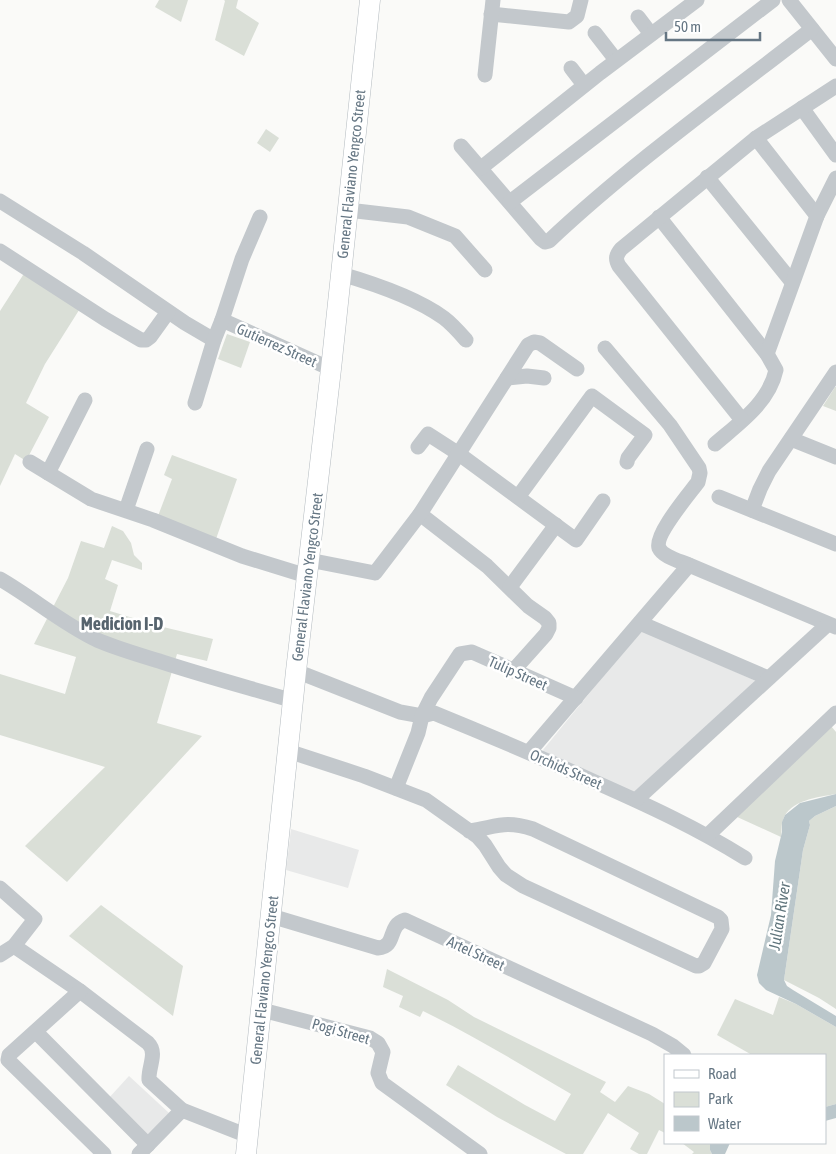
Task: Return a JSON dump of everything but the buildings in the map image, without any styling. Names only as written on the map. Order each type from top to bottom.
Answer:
[{"type":"main road","name":"General Flaviano Yengco Street","points":[[247,1145],[296,671],[331,369],[370,0]]},
{"type":"street","points":[[484,75],[492,7],[569,22],[576,16],[581,0]]},
{"type":"street","points":[[510,202],[773,0]]},
{"type":"street","points":[[480,168],[688,3]]},
{"type":"street","points":[[795,3],[836,59]]},
{"type":"street","points":[[638,16],[651,34]]},
{"type":"street","points":[[461,146],[541,239],[544,242],[549,241],[621,176],[812,28]]},
{"type":"street","points":[[595,33],[616,60]]},
{"type":"street","points":[[571,68],[584,85]]},
{"type":"street","points":[[742,420],[616,261],[616,256],[621,249],[756,138],[836,86]]},
{"type":"street","points":[[802,108],[836,155]]},
{"type":"street","points":[[756,138],[817,216]]},
{"type":"street","points":[[707,177],[792,282]]},
{"type":"street","points":[[767,354],[817,216],[836,178]]},
{"type":"street","points":[[0,201],[83,253],[168,312],[214,340]]},
{"type":"street","points":[[348,210],[408,216],[455,236],[485,270]]},
{"type":"street","points":[[195,403],[244,252],[260,217]]},
{"type":"street","points":[[659,218],[767,354],[776,370],[774,378],[760,401],[715,444]]},
{"type":"street","points":[[0,252],[105,319],[142,340],[150,337],[168,312]]},
{"type":"street","points":[[341,274],[391,292],[432,311],[444,318],[466,340]]},
{"type":"street","name":"Gutierrez Street","points":[[222,320],[331,369]]},
{"type":"street","points":[[30,462],[91,499],[126,510],[242,556],[308,568],[376,573],[420,514],[528,345],[534,342],[546,347],[577,369]]},
{"type":"street","points":[[605,348],[670,425],[699,468],[698,482],[665,528],[658,541],[658,547],[662,553],[832,625],[768,678],[636,800]]},
{"type":"street","points":[[752,510],[769,472],[836,372]]},
{"type":"street","points":[[507,378],[527,376],[544,378]]},
{"type":"street","points":[[518,497],[592,396],[645,435],[627,462]]},
{"type":"street","points":[[48,474],[85,400]]},
{"type":"street","points":[[418,447],[428,434],[459,454],[576,540],[603,501]]},
{"type":"street","points":[[791,439],[836,457]]},
{"type":"street","points":[[126,510],[147,449]]},
{"type":"street","points":[[719,498],[836,544]]},
{"type":"street","points":[[420,514],[487,566],[528,606],[549,623],[546,634],[514,671]]},
{"type":"street","points":[[510,587],[556,525]]},
{"type":"street","points":[[528,752],[689,565]]},
{"type":"street","points":[[0,579],[76,628],[104,643],[187,670],[294,700]]},
{"type":"street","points":[[640,623],[768,678]]},
{"type":"street","name":"Tulip Street","points":[[422,716],[431,698],[460,654],[472,652],[576,698]]},
{"type":"street","name":"Orchids Street","points":[[296,671],[400,712],[422,716],[434,712],[636,800],[708,835],[745,858]]},
{"type":"street","points":[[708,835],[836,713]]},
{"type":"street","points":[[396,788],[418,733],[422,716]]},
{"type":"street","points":[[288,750],[426,800],[469,830],[486,845],[503,871],[523,886],[696,966],[704,962],[722,930],[721,920],[718,917],[533,829],[509,823],[469,830]]},
{"type":"street","points":[[0,888],[34,919],[14,946],[0,955]]},
{"type":"street","name":"Artel Street","points":[[271,916],[378,948],[384,948],[388,945],[395,927],[399,922],[405,920],[652,1034],[683,1054]]},
{"type":"street","points":[[14,946],[80,991],[152,1047],[149,1080],[182,1110],[247,1145]]},
{"type":"street","points":[[80,991],[9,1056],[8,1060],[104,1154]]},
{"type":"street","name":"Pogi Street","points":[[262,1010],[357,1034],[378,1043],[383,1052],[378,1074],[382,1083],[480,1154]]},
{"type":"street","points":[[36,1032],[143,1150],[182,1110]]},
{"type":"shaded area","points":[[641,630],[756,681],[637,795],[544,753],[543,750]]},
{"type":"shaded area","points":[[291,829],[359,850],[348,888],[286,870]]},
{"type":"shaded area","points":[[129,1076],[169,1113],[148,1136],[108,1099]]},
{"type":"green space","points":[[159,0],[188,0],[181,22],[155,7]]},
{"type":"green space","points":[[224,0],[238,0],[236,8],[259,23],[244,56],[215,40]]},
{"type":"green space","points":[[266,129],[279,138],[270,152],[257,143]]},
{"type":"green space","points":[[25,272],[81,307],[45,364],[26,403],[49,417],[26,461],[15,454],[0,486],[0,311]]},
{"type":"green space","points":[[227,334],[250,342],[241,368],[218,359]]},
{"type":"green space","points":[[836,387],[836,411],[823,406]]},
{"type":"green space","points":[[172,455],[237,479],[216,539],[158,516],[172,479],[164,475]]},
{"type":"green space","points":[[112,526],[123,531],[131,543],[134,555],[142,563],[142,570],[112,560],[105,579],[118,585],[110,611],[159,626],[213,639],[207,661],[177,654],[157,723],[202,736],[67,882],[25,846],[105,767],[0,735],[0,674],[65,694],[76,657],[34,644],[68,578],[81,541],[104,548]]},
{"type":"green space","points":[[831,726],[836,732],[836,794],[805,801],[791,808],[783,820],[781,837],[735,816]]},
{"type":"green space","points":[[836,806],[836,1009],[784,980],[803,850],[810,825],[809,821]]},
{"type":"green space","points":[[101,905],[183,966],[173,1016],[69,936]]},
{"type":"green space","points":[[387,969],[448,1000],[474,1017],[606,1082],[600,1092],[615,1102],[628,1086],[649,1094],[664,1103],[664,1132],[659,1130],[647,1154],[639,1154],[630,1149],[639,1133],[608,1113],[583,1154],[566,1154],[497,1117],[446,1085],[458,1065],[555,1121],[571,1094],[498,1051],[423,1011],[420,1017],[399,1007],[403,996],[383,987]]},
{"type":"green space","points":[[779,997],[796,1004],[836,1027],[836,1104],[826,1107],[826,1054],[750,1054],[717,1035],[735,999],[773,1015]]},
{"type":"green space","points":[[683,1144],[710,1144],[712,1154],[692,1154],[694,1152]]},
{"type":"water","name":"Julian River","points":[[836,794],[836,806],[809,821],[810,825],[803,850],[784,980],[787,986],[836,1016],[836,1027],[796,1004],[766,990],[759,983],[757,975],[771,915],[775,861],[785,815],[800,803]]},
{"type":"water","points":[[836,1104],[836,1118],[826,1121],[826,1107]]},
{"type":"water","points":[[710,1144],[730,1144],[725,1154],[712,1154]]},
{"type":"district","name":"Medicion I-D","points":[[122,623]]}]
